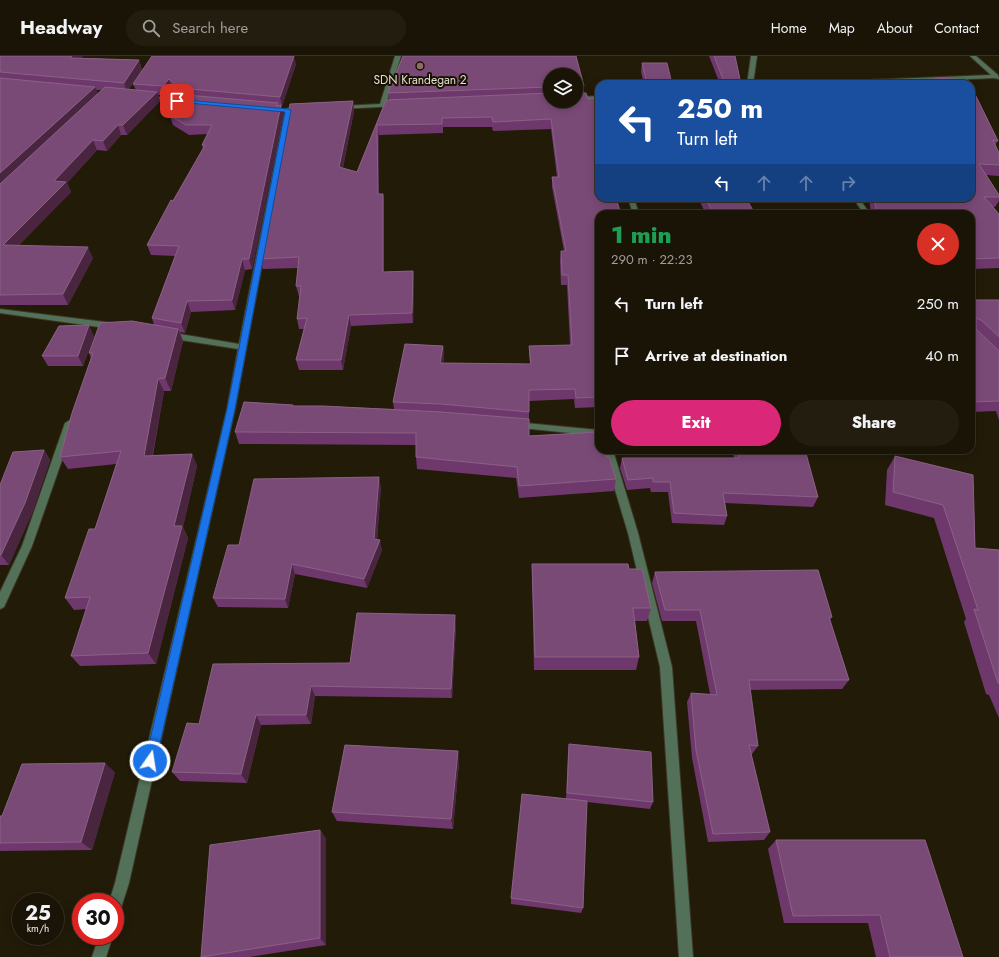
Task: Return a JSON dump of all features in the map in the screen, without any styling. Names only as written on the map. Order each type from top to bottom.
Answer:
[{"type":"street","points":[[383,106],[398,56]]},
{"type":"street","points":[[751,80],[754,56]]},
{"type":"street","points":[[973,56],[998,78]]},
{"type":"street","points":[[938,80],[998,78]]},
{"type":"street","points":[[138,97],[201,103]]},
{"type":"street","points":[[583,99],[595,98]]},
{"type":"street","points":[[336,108],[407,105]]},
{"type":"street","points":[[119,893],[235,409],[243,347],[288,110]]},
{"type":"street","points":[[0,311],[103,328],[120,327]]},
{"type":"street","points":[[158,333],[243,347]]},
{"type":"street","points":[[0,604],[27,546],[74,413]]},
{"type":"street","points":[[504,424],[595,433]]},
{"type":"street","points":[[609,454],[633,533],[666,667],[686,957]]},
{"type":"street","points":[[99,957],[103,945]]},
{"type":"building","points":[[0,56],[72,56],[70,58],[139,60],[124,83],[0,72]]},
{"type":"building","points":[[152,56],[294,56],[280,97],[179,88],[169,79],[163,86],[133,84]]},
{"type":"building","points":[[403,56],[576,56],[579,68],[543,68],[543,87],[388,93]]},
{"type":"building","points":[[714,56],[735,56],[740,80],[723,80]]},
{"type":"building","points":[[642,63],[667,63],[671,80],[646,80]]},
{"type":"building","points":[[0,78],[95,87],[0,173]]},
{"type":"building","points":[[935,78],[968,80],[935,80]]},
{"type":"building","points":[[105,87],[157,92],[123,125],[118,125],[103,141],[93,140],[54,181],[66,182],[3,245],[88,247],[63,294],[0,295],[0,184]]},
{"type":"building","points":[[543,93],[543,108],[583,108],[583,93],[586,93],[588,99],[595,98],[595,202],[617,202],[620,210],[595,210],[595,397],[576,398],[575,389],[529,390],[529,412],[441,404],[393,402],[405,344],[443,346],[440,363],[531,364],[529,346],[572,345],[568,275],[562,275],[561,251],[566,251],[552,177],[559,177],[551,119],[493,122],[492,117],[442,118],[442,124],[377,125],[378,194],[383,194],[383,272],[413,271],[412,313],[349,315],[341,360],[296,360],[307,318],[297,319],[301,286],[296,286],[299,257],[260,259],[290,104],[353,101],[339,167],[357,172],[386,100]]},
{"type":"building","points":[[975,94],[998,141],[993,140],[999,153],[999,165],[979,164],[999,195],[999,197],[984,197],[999,214],[999,258],[975,259],[975,210],[876,210],[875,202],[975,202]]},
{"type":"building","points":[[186,95],[278,103],[276,106],[281,105],[249,259],[242,259],[232,300],[187,301],[181,323],[152,318],[179,246],[147,245],[171,200],[173,201],[205,145],[202,145],[212,125],[186,125],[170,116]]},
{"type":"building","points":[[707,202],[748,202],[753,210],[712,210]]},
{"type":"building","points":[[975,300],[999,300],[999,337],[981,320],[976,318],[976,329],[999,351],[999,401],[975,402]]},
{"type":"building","points":[[132,321],[178,329],[165,378],[158,379],[144,456],[192,454],[174,526],[182,526],[148,653],[71,656],[90,597],[65,598],[89,529],[95,529],[121,451],[60,457],[72,413],[93,353],[89,353],[100,323]]},
{"type":"building","points":[[89,325],[78,356],[42,356],[59,326]]},
{"type":"building","points":[[244,402],[293,406],[323,406],[441,412],[529,419],[529,436],[595,432],[595,454],[606,454],[606,457],[609,457],[616,479],[519,486],[517,467],[416,457],[416,433],[235,432]]},
{"type":"building","points":[[44,450],[25,503],[0,555],[0,485],[13,452]]},
{"type":"building","points":[[738,454],[806,454],[818,497],[723,493],[727,516],[674,513],[670,482],[653,482],[653,478],[628,480],[622,458],[739,458]]},
{"type":"building","points":[[895,456],[973,475],[975,548],[999,550],[999,683],[974,609],[978,610],[943,505],[893,492]]},
{"type":"building","points":[[379,477],[374,539],[380,540],[364,579],[292,564],[285,599],[213,598],[228,545],[239,545],[254,479]]},
{"type":"building","points":[[532,564],[628,564],[629,569],[642,569],[651,608],[633,608],[639,657],[535,657]]},
{"type":"building","points":[[818,570],[832,617],[829,617],[849,680],[749,680],[758,746],[749,745],[770,832],[713,834],[696,750],[691,693],[717,695],[700,610],[665,610],[655,572]]},
{"type":"building","points":[[357,613],[455,615],[451,689],[311,686],[306,715],[256,715],[241,774],[172,772],[187,723],[199,724],[213,664],[350,663]]},
{"type":"building","points":[[569,744],[651,752],[653,802],[567,793]]},
{"type":"building","points":[[345,745],[458,751],[451,819],[332,812]]},
{"type":"building","points":[[105,763],[81,842],[0,843],[0,816],[2,816],[22,764]]},
{"type":"building","points":[[522,794],[587,801],[583,908],[511,898]]},
{"type":"building","points":[[320,830],[320,938],[201,957],[210,845]]},
{"type":"building","points":[[776,840],[925,840],[963,957],[890,957],[880,915],[793,916]]},
{"type":"place","name":"SDN Krandegan 2","points":[[420,66]]},
{"type":"route","points":[[150,761],[231,409],[288,110],[177,101]]}]
